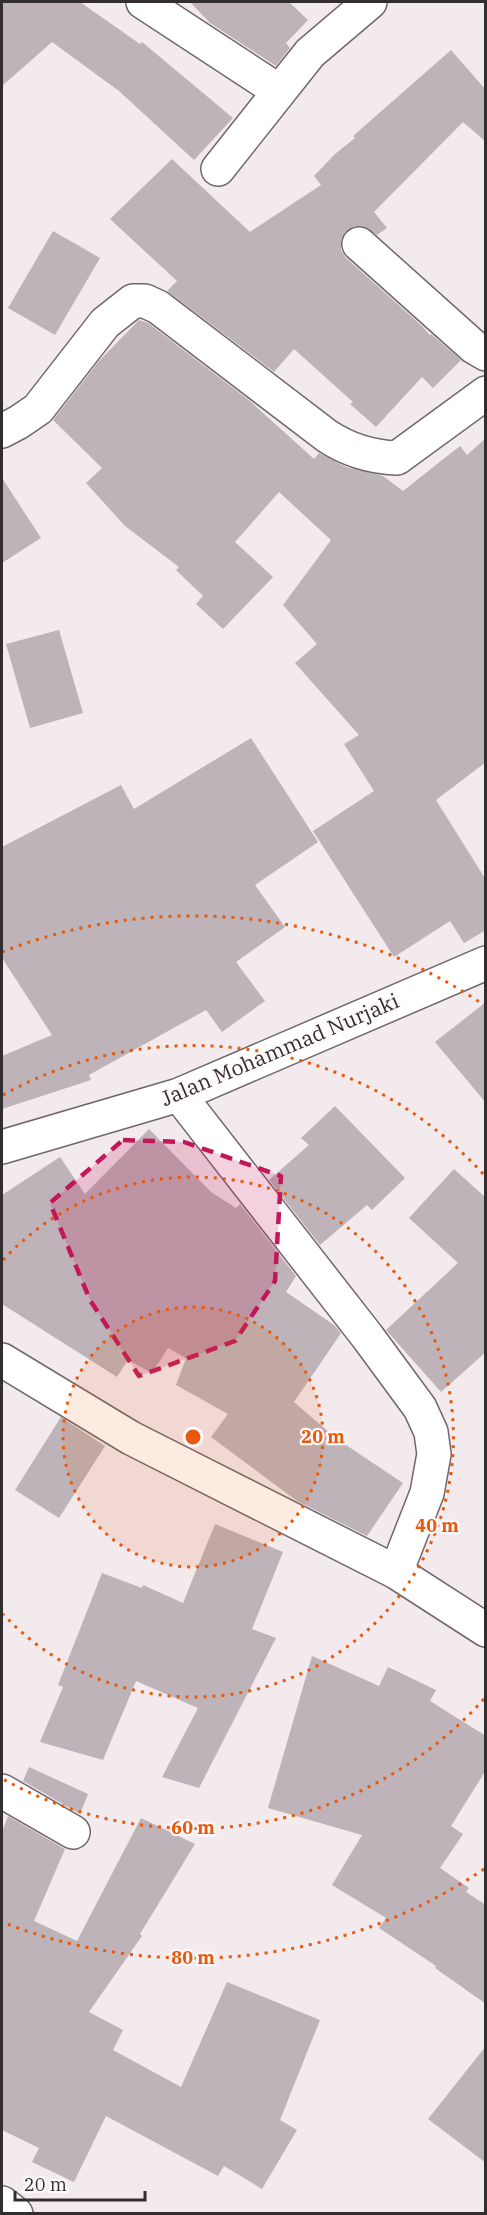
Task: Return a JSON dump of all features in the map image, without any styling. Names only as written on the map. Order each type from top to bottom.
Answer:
[{"type":"street","points":[[143,2],[279,91]]},
{"type":"street","points":[[218,169],[310,53],[370,2]]},
{"type":"street","points":[[359,244],[474,347],[486,354]]},
{"type":"street","points":[[2,431],[38,409],[105,323],[134,301],[145,301],[158,307],[327,436],[341,445],[366,454],[397,458],[486,393]]},
{"type":"street","name":"Jalan Mohammad Nurjaki","points":[[2,1147],[179,1095],[486,963]]},
{"type":"street","points":[[179,1095],[367,1336],[420,1408],[431,1432],[434,1454],[427,1493],[396,1572]]},
{"type":"street","points":[[2,1360],[131,1438],[396,1572],[486,1630]]},
{"type":"street","points":[[2,1791],[73,1832]]},
{"type":"street","points":[[2,2203],[16,2214]]},
{"type":"highlighted area","points":[[123,1140],[184,1142],[281,1176],[275,1281],[235,1341],[139,1376],[90,1300],[50,1203]]},
{"type":"building","points":[[2,2],[80,2],[140,44],[142,42],[233,118],[194,160],[119,91],[52,42],[2,86]]},
{"type":"building","points":[[190,2],[289,2],[308,20],[286,43],[290,48],[276,66],[210,23]]},
{"type":"building","points":[[451,50],[486,90],[486,142],[463,122],[374,212],[387,228],[377,235],[363,226],[354,226],[345,232],[341,241],[341,250],[346,258],[430,335],[461,360],[433,388],[422,377],[376,427],[350,404],[353,402],[294,349],[274,372],[167,291],[177,281],[110,219],[172,159],[250,232],[321,185],[314,176],[335,154]]},
{"type":"building","points":[[53,231],[100,258],[55,335],[8,308]]},
{"type":"building","points":[[139,320],[148,323],[250,401],[314,459],[319,453],[346,467],[383,476],[403,491],[460,446],[467,455],[486,438],[486,762],[436,800],[486,880],[486,930],[464,943],[450,921],[394,957],[313,831],[374,791],[344,744],[359,735],[295,663],[317,644],[283,605],[331,540],[279,492],[235,542],[273,577],[223,629],[196,604],[203,596],[176,570],[179,567],[125,526],[86,483],[102,468],[53,420],[99,361]]},
{"type":"building","points":[[2,478],[41,538],[2,563]]},
{"type":"building","points":[[59,630],[83,713],[30,728],[6,644]]},
{"type":"building","points":[[251,738],[318,842],[255,885],[285,927],[236,962],[265,1001],[222,1032],[206,1010],[89,1075],[91,1080],[2,1109],[2,1056],[52,1035],[2,958],[2,847],[121,785],[134,809]]},
{"type":"building","points":[[486,1002],[486,1103],[435,1042]]},
{"type":"building","points":[[335,1106],[405,1178],[372,1210],[367,1205],[320,1245],[269,1180],[309,1145],[301,1138]]},
{"type":"building","points":[[149,1129],[211,1192],[236,1208],[240,1204],[296,1276],[286,1292],[334,1325],[341,1333],[294,1402],[337,1439],[403,1483],[367,1536],[297,1501],[211,1437],[228,1414],[176,1385],[186,1358],[168,1348],[152,1373],[128,1360],[117,1377],[2,1304],[2,1195],[60,1157],[85,1194]]},
{"type":"building","points":[[454,1169],[486,1198],[486,1352],[441,1392],[386,1330],[458,1263],[409,1218]]},
{"type":"building","points":[[61,1417],[105,1446],[59,1518],[15,1490]]},
{"type":"building","points":[[215,1524],[283,1552],[252,1629],[276,1638],[199,1788],[162,1777],[198,1708],[136,1681],[103,1760],[40,1742],[63,1687],[58,1685],[102,1573],[142,1588],[143,1585],[183,1603]]},
{"type":"building","points":[[312,1656],[379,1686],[388,1667],[436,1690],[430,1701],[486,1736],[486,1770],[451,1826],[463,1834],[440,1868],[469,1888],[466,1892],[486,1905],[486,2004],[435,1968],[436,1966],[379,1928],[386,1918],[332,1885],[362,1835],[268,1808]]},
{"type":"building","points":[[29,1767],[88,1794],[80,1814],[23,1781]]},
{"type":"building","points":[[8,1816],[65,1849],[34,1921],[77,1941],[141,1818],[195,1844],[140,1934],[142,1936],[89,2012],[123,2030],[113,2050],[181,2087],[227,1982],[320,2020],[280,2120],[297,2130],[262,2189],[224,2166],[218,2176],[106,2116],[74,2182],[32,2162],[39,2148],[2,2130],[2,1832]]},
{"type":"building","points":[[486,2046],[486,2163],[428,2119]]}]
